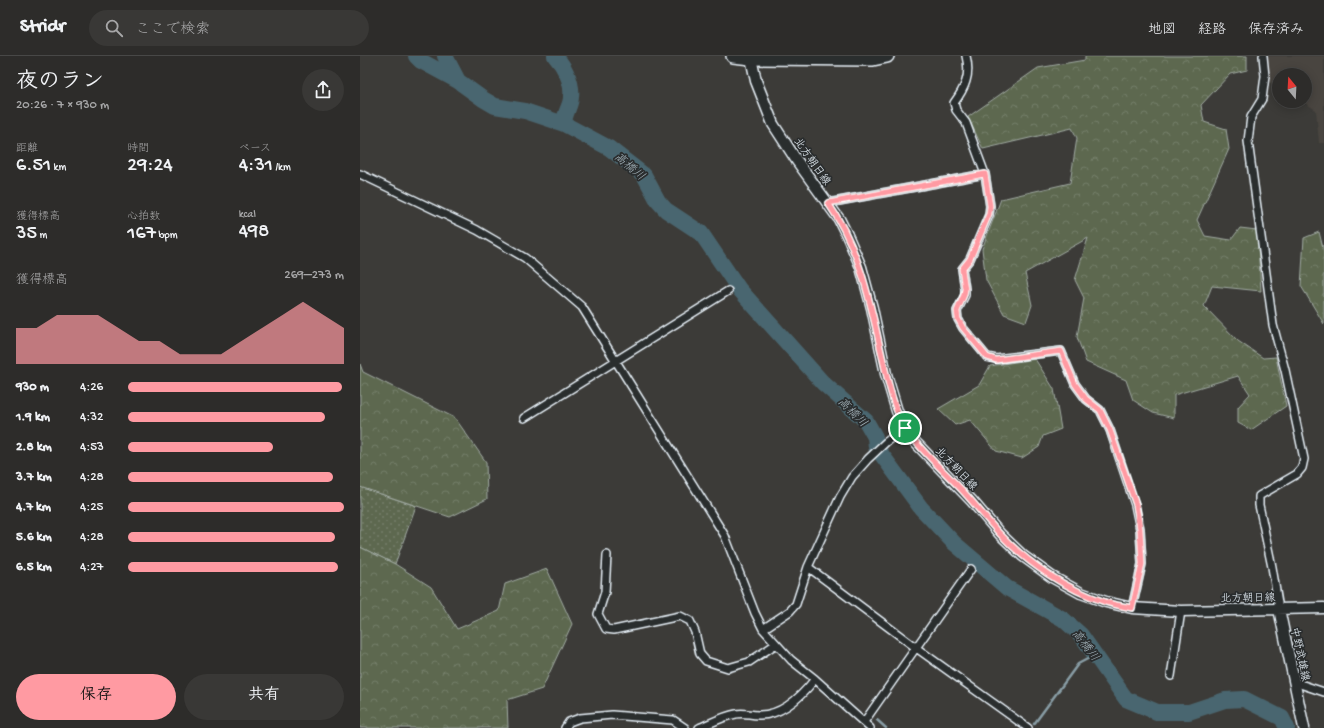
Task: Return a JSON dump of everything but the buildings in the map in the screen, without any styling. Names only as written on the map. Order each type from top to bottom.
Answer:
[{"type":"highway","points":[[733,56],[751,58],[841,57],[873,59],[887,56]]},
{"type":"main road","name":"北方朝日線","points":[[751,58],[756,81],[774,124],[797,161],[839,219],[861,267],[896,411],[905,428],[916,443],[972,501],[1000,534],[1023,556],[1052,578],[1081,593],[1106,602],[1132,608],[1180,611],[1324,608]]},
{"type":"main road","name":"中野武雄線","points":[[1279,608],[1304,728]]},
{"type":"street","points":[[966,56],[969,66],[964,90],[954,103],[956,110],[966,123],[985,174],[990,206],[989,214],[970,259],[962,269],[965,289],[957,311],[958,319],[963,328],[987,357],[996,360],[1061,351],[1075,384],[1086,399],[1100,410],[1110,430],[1136,505],[1140,529],[1142,564],[1132,608]]},
{"type":"street","points":[[1263,56],[1264,76],[1262,98],[1251,117],[1248,141],[1273,325],[1285,370],[1304,459],[1302,468],[1297,474],[1259,496],[1259,505],[1279,608]]},
{"type":"street","points":[[360,174],[476,230],[525,258],[582,307],[725,536],[755,613],[763,628],[791,660],[815,679],[870,728]]},
{"type":"street","points":[[828,203],[985,174]]},
{"type":"street","points":[[524,418],[728,291]]},
{"type":"street","points":[[763,628],[790,611],[796,604],[808,567],[840,497],[852,477],[886,442],[905,428]]},
{"type":"street","points":[[606,555],[605,592],[598,614],[606,629],[614,630],[680,616],[690,621],[695,632],[700,654],[706,661],[728,668],[749,662],[776,644]]},
{"type":"street","points":[[808,567],[915,647],[1028,728]]},
{"type":"street","points":[[864,722],[971,569]]},
{"type":"street","points":[[1171,676],[1180,611]]},
{"type":"street","points":[[699,728],[736,714],[771,714],[785,708],[804,693],[815,679]]},
{"type":"street","points":[[1294,682],[1324,692]]},
{"type":"street","points":[[565,728],[569,722],[580,718],[612,715],[673,720],[685,728]]},
{"type":"shaded area","points":[[1268,56],[1324,56],[1324,143],[1319,143],[1316,110],[1312,107],[1312,68],[1272,68],[1272,84],[1269,82]]},
{"type":"green space","points":[[1085,56],[1247,56],[1247,70],[1230,74],[1201,105],[1204,122],[1226,129],[1229,149],[1197,220],[1205,236],[1231,240],[1240,228],[1257,230],[1261,291],[1212,286],[1204,306],[1238,341],[1263,358],[1276,357],[1286,406],[1251,430],[1238,423],[1238,407],[1250,394],[1238,376],[1174,395],[1174,418],[1153,413],[1133,400],[1126,380],[1086,362],[1077,337],[1084,298],[1075,280],[1088,238],[1025,273],[1032,305],[1026,322],[1004,314],[986,280],[982,249],[1001,199],[1070,183],[1077,138],[1072,128],[983,149],[968,117],[1038,68],[1085,60]]},
{"type":"green space","points":[[1319,232],[1324,252],[1324,324],[1301,286],[1304,238]]},
{"type":"green space","points":[[1035,359],[1054,389],[1061,429],[1043,436],[1039,447],[1022,458],[996,451],[970,420],[955,425],[938,409],[979,385],[990,366]]},
{"type":"green space","points":[[360,364],[363,372],[455,418],[486,462],[487,499],[450,517],[360,487]]},
{"type":"green space","points":[[360,487],[416,506],[395,564],[360,547]]},
{"type":"green space","points":[[360,547],[395,564],[431,587],[457,629],[499,611],[505,584],[547,569],[572,624],[542,689],[507,700],[508,728],[360,728]]},
{"type":"waterway","name":"高橋川","points":[[416,56],[421,61],[458,81],[495,106],[525,111],[564,124],[609,148],[644,175],[658,201],[666,210],[701,233],[739,289],[823,383],[866,421],[875,437],[876,447],[921,508],[954,543],[1007,588],[1063,619],[1081,635],[1126,699],[1157,712],[1189,712],[1225,700],[1244,699],[1282,718],[1287,728]]},
{"type":"waterway","points":[[445,56],[458,81]]},
{"type":"waterway","points":[[555,56],[565,69],[571,86],[571,100],[565,116],[564,124]]},
{"type":"waterway","points":[[1034,724],[1078,664],[1095,655]]},
{"type":"waterway","points":[[877,720],[886,728]]},
{"type":"route","points":[[985,174],[990,206],[989,214],[970,259],[962,269],[965,289],[957,311],[958,319],[963,328],[987,357],[996,360],[1061,351],[1075,384],[1086,399],[1100,410],[1110,430],[1136,505],[1140,529],[1142,564],[1132,608],[1106,602],[1081,593],[1052,578],[1023,556],[1000,534],[972,501],[916,443],[905,428],[896,411],[861,267],[839,219],[828,203],[985,174]]}]
